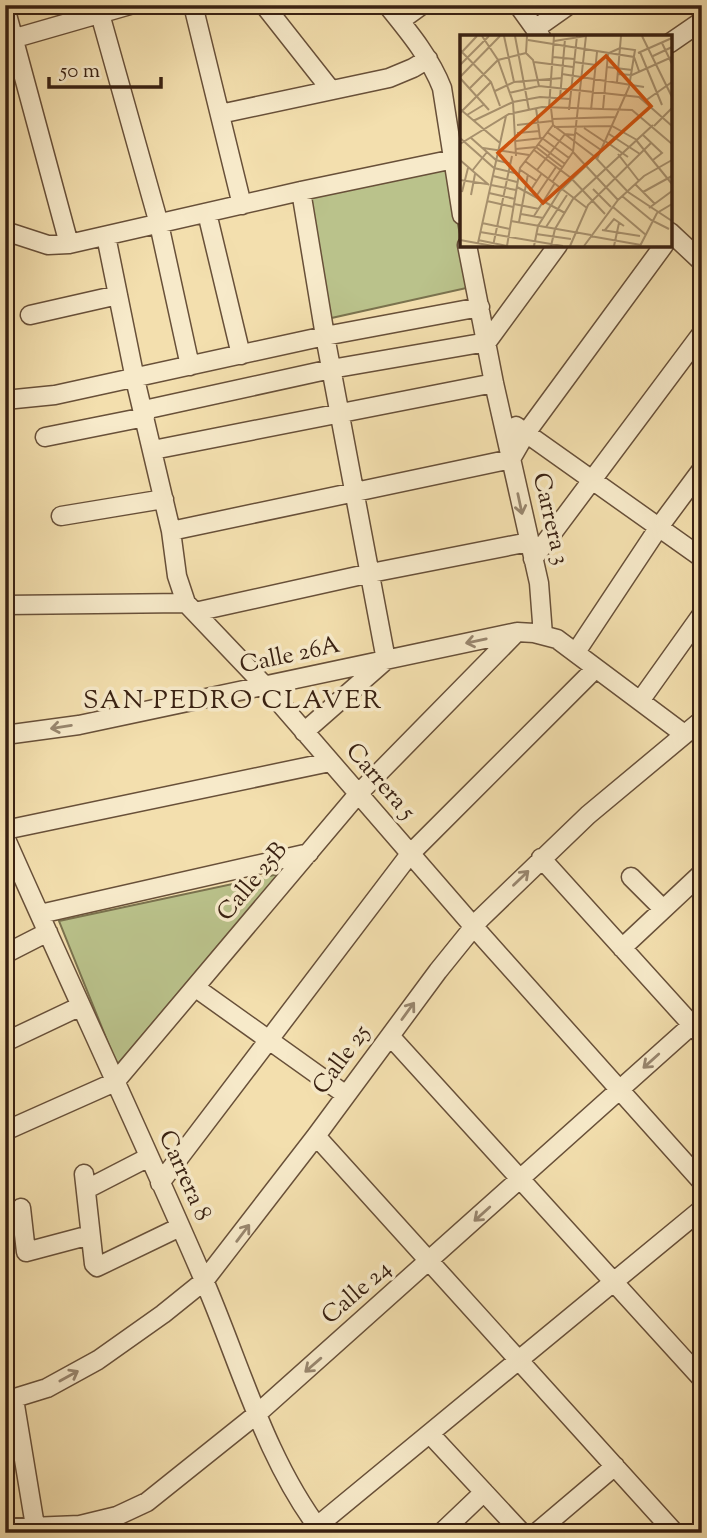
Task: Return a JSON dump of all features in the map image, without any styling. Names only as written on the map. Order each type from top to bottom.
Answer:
[{"type":"street","points":[[9,40],[130,5]]},
{"type":"street","points":[[194,5],[242,205]]},
{"type":"street","points":[[264,5],[331,90]]},
{"type":"street","points":[[387,5],[428,59],[442,88],[460,201]]},
{"type":"street","points":[[400,21],[422,5]]},
{"type":"street","points":[[518,5],[538,33],[569,5]]},
{"type":"street","points":[[5,7],[9,40],[69,244]]},
{"type":"street","points":[[100,14],[159,224],[190,366]]},
{"type":"street","points":[[672,42],[702,21]]},
{"type":"street","points":[[220,114],[389,78],[428,59]]},
{"type":"street","points":[[5,231],[48,245],[69,244],[454,159]]},
{"type":"street","points":[[301,191],[325,336],[386,660],[304,732]]},
{"type":"street","points":[[207,213],[241,355]]},
{"type":"street","name":"Carrera 5","points":[[106,236],[135,379],[171,531],[177,576],[191,608],[265,686],[474,927],[702,1182]]},
{"type":"street","points":[[672,239],[702,262]]},
{"type":"street","name":"Carrera 3","points":[[467,247],[542,606],[543,635]]},
{"type":"street","points":[[45,437],[331,369],[487,342],[557,247]]},
{"type":"street","points":[[171,531],[511,458],[526,433],[662,247]]},
{"type":"street","points":[[30,314],[118,295]]},
{"type":"street","points":[[5,400],[135,379],[325,336],[480,307]]},
{"type":"street","points":[[5,605],[191,608],[371,573],[531,550],[592,480],[702,333]]},
{"type":"street","points":[[153,450],[494,383]]},
{"type":"street","points":[[501,415],[702,558]]},
{"type":"street","points":[[576,652],[659,527],[702,469]]},
{"type":"street","points":[[61,516],[164,499]]},
{"type":"street","points":[[640,701],[702,614]]},
{"type":"street","name":"Calle 26A","points":[[5,736],[79,725],[517,632],[543,635]]},
{"type":"street","name":"Calle 25B","points":[[5,1131],[115,1082],[358,794],[517,632]]},
{"type":"street","points":[[543,635],[557,639],[640,701],[696,727]]},
{"type":"street","points":[[160,1182],[410,854],[596,668]]},
{"type":"street","name":"Calle 25","points":[[10,1400],[47,1388],[98,1360],[163,1314],[204,1280],[474,927],[588,815],[696,727]]},
{"type":"street","points":[[5,830],[330,762]]},
{"type":"street","name":"Carrera 8","points":[[5,837],[11,865],[40,914],[149,1157],[204,1280],[257,1414],[297,1497],[317,1531]]},
{"type":"street","points":[[40,914],[309,853]]},
{"type":"street","points":[[541,859],[698,1026]]},
{"type":"street","points":[[622,947],[701,875]]},
{"type":"street","points":[[631,877],[663,909]]},
{"type":"street","points":[[5,954],[48,932]]},
{"type":"street","points":[[196,988],[346,1095]]},
{"type":"street","points":[[5,1042],[81,1006]]},
{"type":"street","name":"Calle 24","points":[[5,1528],[34,1525],[80,1529],[147,1502],[257,1414],[620,1090],[698,1026]]},
{"type":"street","points":[[390,1036],[702,1379]]},
{"type":"street","points":[[316,1136],[675,1533]]},
{"type":"street","points":[[149,1157],[85,1181],[94,1264],[97,1267],[180,1227]]},
{"type":"street","points":[[21,1208],[26,1252],[90,1236]]},
{"type":"street","points":[[317,1531],[702,1209]]},
{"type":"street","points":[[10,1400],[34,1525]]},
{"type":"street","points":[[430,1434],[522,1533]]},
{"type":"street","points":[[536,1533],[615,1466]]},
{"type":"street","points":[[441,1533],[484,1492]]},
{"type":"green space","points":[[446,167],[460,234],[460,247],[463,247],[471,287],[327,319],[307,193]]},
{"type":"green space","points":[[279,874],[117,1065],[59,921]]},
{"type":"district","name":"SAN PEDRO CLAVER","points":[[233,701]]}]
